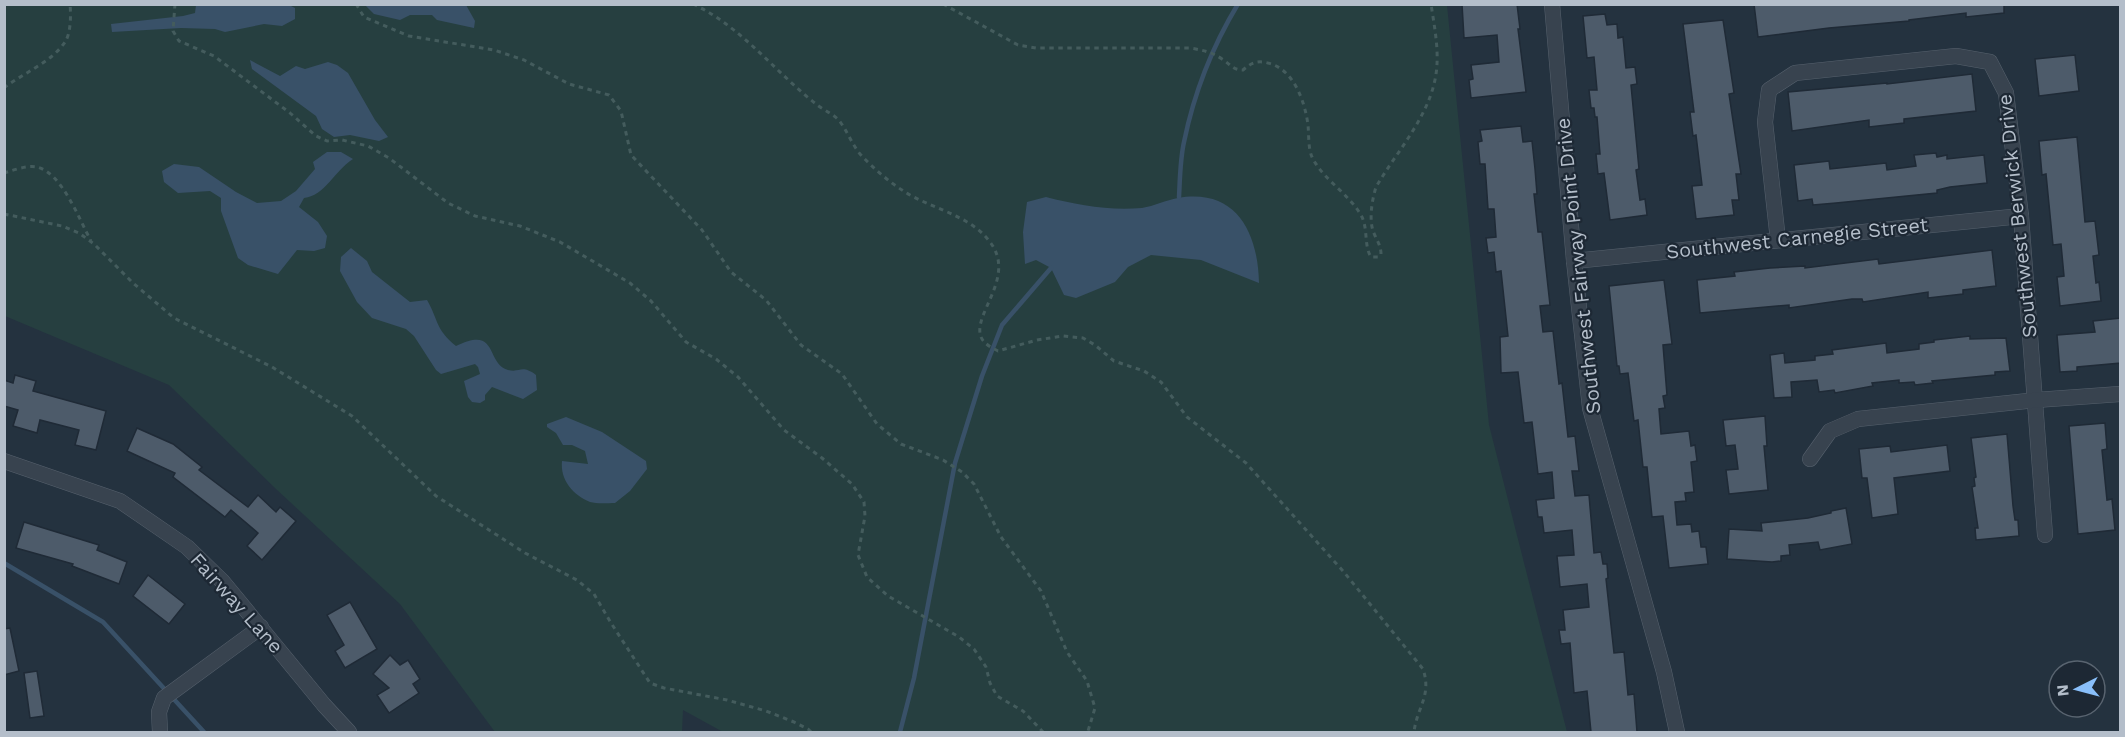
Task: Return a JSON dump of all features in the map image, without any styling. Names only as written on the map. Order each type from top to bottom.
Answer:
[{"type":"street","name":"Southwest Fairway Point Drive","points":[[1552,4],[1574,261],[1590,408],[1664,672],[1677,732]]},
{"type":"street","name":"Southwest Berwick Drive","points":[[1778,240],[1765,122],[1769,90],[1795,73],[1956,56],[1990,62],[2006,93],[2021,216],[2045,535]]},
{"type":"street","name":"Southwest Carnegie Street","points":[[1574,261],[2021,216]]},
{"type":"street","points":[[1810,459],[1830,431],[1858,419],[2036,400],[2121,394]]},
{"type":"street","name":"Fairway Lane","points":[[4,461],[120,501],[187,547],[223,582],[349,732]]},
{"type":"street","points":[[160,732],[159,712],[164,699],[261,627]]},
{"type":"path","points":[[4,88],[44,62],[66,41],[71,17],[70,4]]},
{"type":"path","points":[[175,4],[173,31],[179,41],[214,56],[290,113],[316,136],[327,141],[342,140],[368,146],[389,158],[448,203],[475,216],[520,226],[560,243],[630,283],[651,301],[686,342],[716,359],[738,377],[784,430],[852,484],[864,502],[865,516],[858,555],[867,577],[888,596],[959,637],[974,649],[986,667],[990,683],[997,696],[1023,711],[1043,732]]},
{"type":"path","points":[[356,4],[364,17],[409,36],[494,50],[524,60],[569,84],[609,95],[621,111],[631,155],[702,230],[731,272],[766,300],[801,345],[843,374],[877,424],[901,444],[943,460],[962,472],[974,484],[1001,537],[1041,591],[1068,652],[1087,681],[1095,708],[1086,732]]},
{"type":"path","points":[[693,4],[754,46],[817,105],[840,122],[860,154],[885,177],[906,192],[974,226],[991,242],[998,257],[999,273],[980,326],[981,337],[988,346],[998,351],[1037,340],[1063,336],[1083,338],[1114,361],[1144,371],[1161,382],[1187,417],[1246,463],[1343,571],[1423,669],[1427,680],[1427,692],[1414,732]]},
{"type":"path","points":[[943,4],[1018,45],[1036,48],[1190,48],[1206,50],[1222,59],[1234,70],[1244,70],[1252,63],[1263,62],[1276,65],[1290,78],[1301,95],[1311,155],[1353,203],[1363,218],[1368,252],[1371,257],[1378,257],[1381,254],[1381,248],[1372,229],[1372,201],[1376,187],[1424,110],[1432,90],[1437,66],[1431,4]]},
{"type":"path","points":[[4,172],[35,167],[57,179],[92,242]]},
{"type":"path","points":[[4,214],[62,226],[79,233],[92,242],[133,283],[174,318],[272,367],[352,416],[436,496],[525,553],[577,580],[594,594],[650,683],[766,711],[794,722],[810,732]]},
{"type":"green space","points":[[4,5],[1447,5],[1489,425],[1567,732],[723,732],[683,710],[682,732],[495,732],[400,604],[276,489],[169,385],[5,316]]},
{"type":"water","points":[[196,5],[289,5],[295,8],[295,19],[282,26],[264,24],[225,32],[215,29],[181,28],[112,32],[111,24],[183,16],[195,13]]},
{"type":"water","points":[[365,5],[466,5],[475,21],[474,28],[437,20],[432,15],[410,15],[400,20],[374,14]]},
{"type":"water","points":[[250,60],[280,76],[296,66],[305,69],[328,62],[337,65],[348,73],[375,120],[388,137],[379,141],[350,135],[334,137],[322,129],[316,116],[252,69]]},
{"type":"water","points":[[327,152],[341,152],[353,159],[324,188],[304,198],[299,207],[318,222],[327,236],[325,248],[314,251],[297,250],[278,274],[248,265],[238,258],[221,211],[221,198],[210,191],[178,193],[164,182],[162,171],[174,164],[199,167],[257,203],[281,201],[296,191],[315,169],[313,162]]},
{"type":"water","points":[[1046,197],[1081,205],[1117,209],[1142,208],[1178,198],[1198,197],[1215,200],[1229,207],[1248,231],[1258,264],[1259,283],[1201,260],[1151,255],[1128,267],[1115,282],[1076,298],[1064,295],[1051,268],[1036,260],[1025,264],[1023,232],[1027,202]]},
{"type":"water","points":[[351,248],[367,261],[372,272],[410,302],[427,300],[441,330],[456,346],[479,340],[485,343],[501,366],[508,370],[524,369],[536,375],[537,390],[523,399],[492,387],[485,395],[485,400],[480,403],[472,402],[468,397],[464,381],[480,374],[475,364],[441,374],[414,336],[406,329],[372,318],[357,302],[340,271],[341,257]]},
{"type":"water","points":[[566,417],[602,432],[646,461],[647,469],[630,491],[615,503],[590,502],[573,491],[565,480],[562,461],[588,464],[585,451],[572,445],[563,445],[556,433],[547,427],[547,424]]},
{"type":"building","points":[[1462,4],[1517,4],[1526,92],[1471,98],[1469,80],[1473,79],[1471,65],[1499,62],[1497,35],[1464,38]]},
{"type":"building","points":[[1754,4],[2004,4],[2004,13],[1966,17],[1966,13],[1758,37]]},
{"type":"building","points":[[1605,14],[1607,25],[1617,24],[1618,38],[1623,37],[1626,68],[1635,67],[1637,84],[1631,85],[1639,169],[1636,170],[1640,200],[1645,199],[1647,215],[1610,220],[1604,173],[1598,174],[1596,154],[1600,154],[1597,117],[1595,117],[1594,108],[1591,108],[1589,90],[1597,90],[1594,57],[1587,58],[1583,16]]},
{"type":"building","points":[[1723,20],[1734,93],[1729,94],[1741,174],[1736,174],[1739,200],[1732,200],[1734,215],[1696,219],[1692,186],[1702,185],[1696,135],[1693,136],[1690,112],[1694,112],[1683,24]]},
{"type":"building","points":[[2075,55],[2079,91],[2039,96],[2035,59]]},
{"type":"building","points":[[1972,74],[1976,111],[1904,119],[1904,123],[1869,127],[1869,120],[1792,131],[1788,92]]},
{"type":"building","points":[[1521,126],[1523,142],[1532,141],[1538,232],[1542,232],[1550,305],[1540,306],[1543,332],[1553,331],[1568,437],[1575,436],[1579,471],[1572,471],[1575,496],[1589,495],[1594,553],[1601,552],[1603,564],[1607,564],[1608,578],[1606,579],[1614,653],[1624,652],[1628,695],[1634,694],[1637,732],[1591,732],[1587,691],[1574,693],[1570,643],[1561,644],[1559,630],[1565,630],[1563,610],[1589,607],[1587,584],[1560,587],[1557,556],[1574,555],[1572,530],[1544,533],[1542,517],[1538,517],[1536,500],[1554,498],[1552,472],[1538,474],[1532,422],[1524,423],[1518,372],[1501,373],[1500,337],[1508,336],[1501,271],[1496,272],[1494,252],[1488,253],[1486,238],[1496,237],[1494,209],[1488,209],[1485,164],[1480,164],[1478,142],[1482,141],[1480,130]]},
{"type":"building","points":[[2077,137],[2085,222],[2095,221],[2099,255],[2093,256],[2101,301],[2060,306],[2057,277],[2064,276],[2061,244],[2053,245],[2046,174],[2042,175],[2039,141]]},
{"type":"building","points":[[1936,153],[1937,157],[1947,155],[1947,159],[1984,155],[1987,183],[1950,187],[1937,190],[1937,193],[1836,203],[1813,205],[1812,199],[1798,201],[1794,165],[1829,161],[1830,169],[1886,163],[1887,170],[1916,166],[1914,155]]},
{"type":"building","points":[[1992,250],[1996,286],[1963,290],[1963,294],[1928,298],[1928,292],[1863,302],[1862,299],[1852,299],[1789,308],[1789,305],[1700,313],[1697,280],[1735,276],[1734,272],[1805,266],[1805,268],[1878,259],[1879,264]]},
{"type":"building","points":[[1664,280],[1672,344],[1663,345],[1667,395],[1663,396],[1665,408],[1659,409],[1661,434],[1689,431],[1691,446],[1695,445],[1697,461],[1691,462],[1694,492],[1685,493],[1686,501],[1675,502],[1677,525],[1691,524],[1692,532],[1699,531],[1701,547],[1706,547],[1708,564],[1669,568],[1663,516],[1652,517],[1647,467],[1643,467],[1638,420],[1634,421],[1628,373],[1620,374],[1619,366],[1617,366],[1609,286]]},
{"type":"building","points":[[2121,318],[2121,363],[2077,367],[2077,371],[2060,372],[2057,335],[2095,332],[2093,321]]},
{"type":"building","points":[[1970,336],[1970,339],[2006,338],[2010,371],[1915,385],[1914,382],[1899,383],[1899,380],[1872,383],[1873,386],[1835,393],[1834,390],[1819,392],[1817,380],[1791,382],[1792,397],[1774,398],[1770,355],[1784,353],[1785,363],[1815,360],[1815,356],[1833,354],[1832,350],[1886,343],[1887,353],[1919,349],[1919,344],[1934,342],[1934,340]]},
{"type":"building","points":[[15,375],[36,381],[33,391],[106,411],[96,450],[75,445],[79,430],[40,420],[37,433],[13,426],[18,410],[4,406],[4,380],[13,383]]},
{"type":"building","points":[[1765,416],[1767,446],[1764,446],[1768,490],[1729,494],[1726,470],[1738,469],[1735,445],[1726,446],[1723,420]]},
{"type":"building","points":[[2105,423],[2107,449],[2102,450],[2107,500],[2112,499],[2115,530],[2078,534],[2069,426]]},
{"type":"building","points":[[137,428],[173,444],[202,467],[199,470],[248,507],[258,495],[276,512],[280,507],[296,521],[262,560],[247,546],[258,533],[231,510],[225,517],[173,477],[175,473],[127,451]]},
{"type":"building","points":[[2007,434],[2013,506],[2015,520],[2018,520],[2019,536],[1976,540],[1975,528],[1978,528],[1972,487],[1975,486],[1974,478],[1976,477],[1971,438]]},
{"type":"building","points":[[1947,445],[1950,471],[1894,478],[1898,514],[1872,518],[1867,478],[1862,478],[1859,449],[1890,446],[1891,452]]},
{"type":"building","points":[[1846,508],[1852,544],[1820,550],[1818,542],[1789,545],[1790,555],[1781,556],[1781,561],[1727,559],[1729,529],[1762,531],[1761,523],[1808,518]]},
{"type":"building","points":[[24,522],[99,545],[97,550],[127,562],[119,584],[72,566],[73,564],[16,548]]},
{"type":"building","points":[[148,575],[185,604],[169,624],[133,596]]},
{"type":"building","points":[[350,602],[377,649],[345,668],[335,651],[344,645],[327,615]]},
{"type":"building","points":[[10,628],[19,671],[4,675],[4,629]]},
{"type":"building","points":[[390,655],[400,665],[408,660],[420,679],[413,684],[419,693],[389,713],[377,695],[389,688],[373,674]]},
{"type":"building","points":[[37,671],[44,716],[30,718],[24,673]]},
{"type":"waterway","points":[[1179,197],[1183,149],[1193,106],[1212,54],[1238,4]]},
{"type":"waterway","points":[[900,732],[914,678],[955,463],[982,376],[1002,325],[1051,268]]},
{"type":"waterway","points":[[4,563],[103,622],[204,732]]}]
